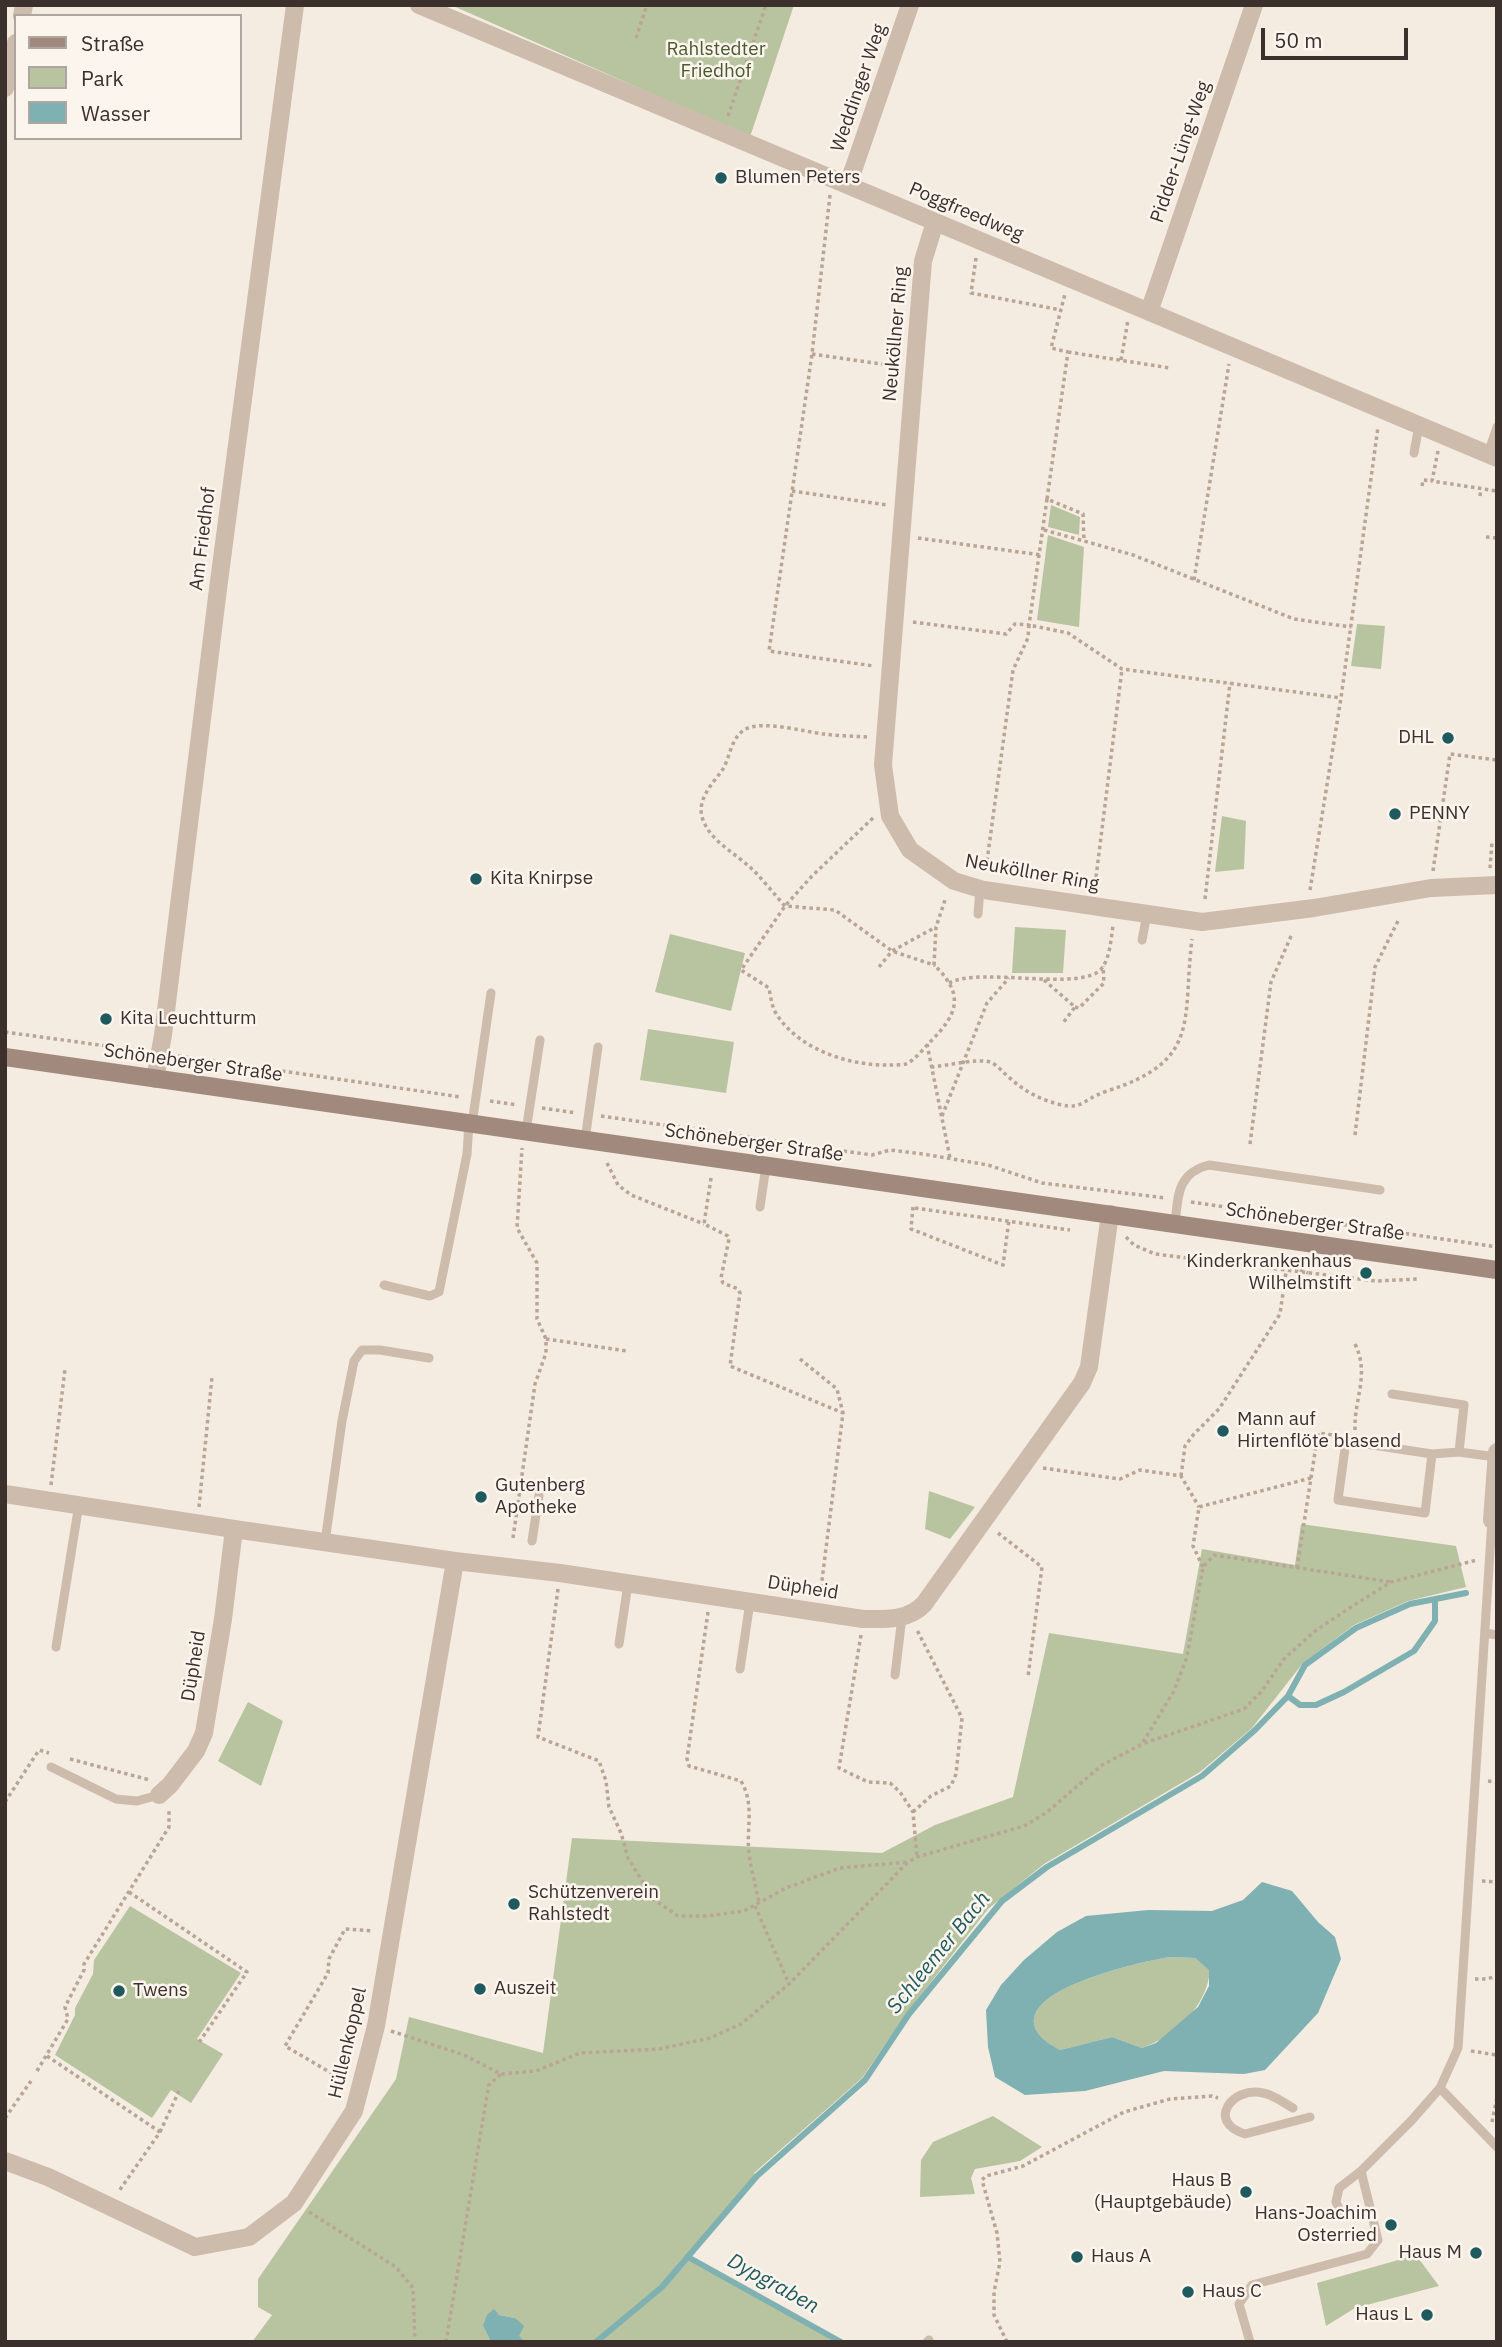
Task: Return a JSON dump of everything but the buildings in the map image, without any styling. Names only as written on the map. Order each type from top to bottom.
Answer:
[{"type":"street","name":"Am Friedhof","points":[[155,1079],[295,5]]},
{"type":"street","name":"Poggfreedweg","points":[[419,5],[1492,456]]},
{"type":"street","name":"Weddinger Weg","points":[[841,182],[910,5]]},
{"type":"street","name":"Pidder-Lüng-Weg","points":[[1149,312],[1254,5]]},
{"type":"street","points":[[5,88],[14,51]]},
{"type":"street","name":"Neuköllner Ring","points":[[935,222],[923,261],[883,765],[890,816],[910,850],[954,881],[980,889],[1202,922],[1314,908],[1493,878]]},
{"type":"street","name":"Schöneberger Straße","points":[[5,1057],[1497,1270]]},
{"type":"street","points":[[905,1616],[924,1604],[1072,1399],[1089,1367],[1110,1214]]},
{"type":"street","points":[[1492,1520],[1497,1452]]},
{"type":"street","name":"Düpheid","points":[[5,1494],[863,1619],[905,1616]]},
{"type":"street","name":"Düpheid","points":[[164,1790],[196,1751],[204,1733],[223,1619],[234,1529]]},
{"type":"street","name":"Hüllenkoppel","points":[[5,2161],[48,2177],[195,2247],[249,2237],[294,2203],[354,2111],[376,2026],[455,1561]]},
{"type":"lane","points":[[1414,453],[1419,425]]},
{"type":"lane","points":[[1492,456],[1497,428]]},
{"type":"lane","points":[[978,914],[980,889]]},
{"type":"lane","points":[[1142,940],[1147,914]]},
{"type":"lane","points":[[384,1285],[430,1296],[439,1292],[467,1154],[491,993]]},
{"type":"lane","points":[[525,1131],[540,1040]]},
{"type":"lane","points":[[585,1140],[598,1047]]},
{"type":"lane","points":[[1175,1224],[1179,1191],[1192,1171],[1209,1165],[1380,1190]]},
{"type":"lane","points":[[760,1207],[766,1166]]},
{"type":"lane","points":[[325,1542],[342,1421],[354,1361],[362,1350],[380,1350],[429,1358]]},
{"type":"lane","points":[[1392,1394],[1464,1405],[1459,1452]]},
{"type":"lane","points":[[1432,1454],[1425,1513],[1338,1500],[1346,1441],[1432,1454],[1459,1452],[1496,1457]]},
{"type":"lane","points":[[531,1541],[539,1494]]},
{"type":"lane","points":[[56,1647],[79,1504]]},
{"type":"lane","points":[[1372,2212],[1349,2216],[1340,2211],[1336,2202],[1339,2188],[1361,2171],[1412,2121],[1440,2088],[1458,2048],[1492,1520]]},
{"type":"lane","points":[[620,1644],[628,1584]]},
{"type":"lane","points":[[740,1669],[750,1602]]},
{"type":"lane","points":[[895,1675],[905,1616]]},
{"type":"lane","points":[[1485,1633],[1497,1635]]},
{"type":"lane","points":[[51,1766],[116,1799],[137,1801],[164,1790]]},
{"type":"lane","points":[[1440,2088],[1497,2147]]},
{"type":"lane","points":[[1293,2108],[1260,2093],[1241,2095],[1230,2103],[1226,2111],[1226,2121],[1242,2133],[1310,2118]]},
{"type":"lane","points":[[1250,2342],[1239,2304],[1252,2285],[1367,2254],[1378,2240],[1361,2171]]},
{"type":"path","points":[[636,38],[647,5]]},
{"type":"path","points":[[722,133],[766,5]]},
{"type":"path","points":[[841,182],[829,202],[812,354],[769,651],[878,667]]},
{"type":"path","points":[[979,240],[971,293],[1061,310]]},
{"type":"path","points":[[1069,278],[1051,348],[1170,368]]},
{"type":"path","points":[[1121,360],[1131,304]]},
{"type":"path","points":[[1194,580],[1232,347]]},
{"type":"path","points":[[987,861],[1013,670],[1028,638],[1068,352]]},
{"type":"path","points":[[812,354],[900,367]]},
{"type":"path","points":[[1310,892],[1341,698],[1380,409]]},
{"type":"path","points":[[1432,481],[1441,435]]},
{"type":"path","points":[[1422,486],[1423,480],[1497,491]]},
{"type":"path","points":[[1480,496],[1481,489]]},
{"type":"path","points":[[792,491],[890,505]]},
{"type":"path","points":[[1048,499],[1083,514],[1084,541]]},
{"type":"path","points":[[1044,530],[1133,555],[1294,619],[1351,627]]},
{"type":"path","points":[[1486,537],[1497,538]]},
{"type":"path","points":[[912,538],[1041,555]]},
{"type":"path","points":[[906,621],[1006,634],[1015,624],[1029,625],[1068,633],[1122,669],[1341,698]]},
{"type":"path","points":[[1096,877],[1122,669]]},
{"type":"path","points":[[1205,899],[1230,683]]},
{"type":"path","points":[[873,738],[774,726],[758,726],[744,730],[731,748],[725,767],[706,792],[702,805],[703,819],[711,833],[751,868],[785,906],[835,910],[892,951],[934,965],[949,983],[953,996],[953,1015],[946,1026],[905,1064],[880,1065],[839,1058],[807,1043],[778,1018],[769,988],[741,970],[785,906],[811,876],[877,814]]},
{"type":"path","points":[[1433,874],[1450,754],[1497,760]]},
{"type":"path","points":[[1492,842],[1493,878]]},
{"type":"path","points":[[934,965],[936,927],[948,892]]},
{"type":"path","points":[[1042,979],[1075,1007],[1079,1008],[1087,1002],[1104,983],[1104,966],[1114,921]]},
{"type":"path","points":[[1355,1135],[1375,967],[1398,921]]},
{"type":"path","points":[[879,967],[892,951],[936,927]]},
{"type":"path","points":[[931,1067],[989,1062],[1030,1093],[1078,1107],[1099,1094],[1129,1084],[1150,1073],[1171,1055],[1182,1037],[1187,1015],[1193,930]]},
{"type":"path","points":[[1250,1144],[1271,982],[1293,934]]},
{"type":"path","points":[[949,983],[959,977],[973,976],[1042,979],[1082,976],[1099,972],[1104,966]]},
{"type":"path","points":[[942,1116],[987,1003],[1009,978]]},
{"type":"path","points":[[1063,1023],[1075,1007]]},
{"type":"path","points":[[5,1032],[872,1155],[890,1150],[950,1158],[988,1165],[1042,1183],[1178,1200],[1497,1247]]},
{"type":"path","points":[[927,1044],[950,1158]]},
{"type":"path","points":[[513,1538],[535,1384],[546,1353],[545,1339],[537,1319],[537,1263],[517,1228],[525,1131]]},
{"type":"path","points":[[607,1163],[618,1185],[631,1195],[728,1236],[721,1278],[723,1283],[738,1289],[740,1293],[730,1366],[844,1413]]},
{"type":"path","points":[[704,1224],[711,1178]]},
{"type":"path","points":[[913,1207],[911,1229],[1003,1265],[1012,1200]]},
{"type":"path","points":[[1126,1237],[1135,1245],[1155,1254],[1376,1281],[1427,1279]]},
{"type":"path","points":[[1203,1567],[1193,1546],[1199,1507],[1181,1476],[1185,1446],[1219,1409],[1280,1314],[1286,1271]]},
{"type":"path","points":[[545,1339],[627,1351]]},
{"type":"path","points":[[800,1359],[838,1389],[844,1413],[818,1612]]},
{"type":"path","points":[[49,1500],[65,1369]]},
{"type":"path","points":[[197,1524],[212,1377]]},
{"type":"path","points":[[1023,1465],[1120,1479],[1140,1470],[1181,1476]]},
{"type":"path","points":[[1199,1507],[1311,1478]]},
{"type":"path","points":[[982,1521],[1042,1567],[1028,1677]]},
{"type":"path","points":[[1142,1744],[1174,1691],[1187,1657],[1203,1567],[1214,1555],[1391,1582]]},
{"type":"path","points":[[376,2026],[464,2055],[501,2074],[537,2071],[580,2053],[659,2049],[710,2038],[741,2024],[789,1984],[908,1862],[917,1857],[1024,1826],[1046,1813],[1102,1765],[1142,1744],[1244,1709],[1261,1692],[1284,1659],[1315,1631],[1391,1582],[1473,1560],[1490,1559]]},
{"type":"path","points":[[560,1573],[538,1737],[599,1761],[606,1781],[609,1807],[621,1833],[628,1858],[653,1899],[678,1916],[707,1916],[744,1911],[814,1876],[840,1868],[908,1862]]},
{"type":"path","points":[[710,1596],[687,1759],[689,1766],[741,1782],[748,1793],[749,1851],[757,1905],[789,1984]]},
{"type":"path","points":[[905,1616],[962,1718],[958,1766],[951,1786],[931,1796],[913,1812]]},
{"type":"path","points":[[863,1619],[839,1768],[868,1782],[890,1783],[900,1792],[913,1812],[917,1857]]},
{"type":"path","points":[[37,2071],[68,2019],[65,2007],[84,1970],[84,1964],[169,1827],[164,1790]]},
{"type":"path","points":[[129,1892],[247,1972],[198,2044]]},
{"type":"path","points":[[359,2090],[285,2046],[328,1973],[329,1959],[345,1929],[392,1932]]},
{"type":"path","points":[[1463,1978],[1487,1979],[1497,1976]]},
{"type":"path","points":[[1458,2048],[1497,2055]]},
{"type":"path","points":[[47,2056],[160,2132]]},
{"type":"path","points":[[446,2342],[485,2101],[489,2085],[501,2074]]},
{"type":"path","points":[[5,2118],[31,2081]]},
{"type":"path","points":[[108,2206],[160,2132],[179,2091]]},
{"type":"path","points":[[1007,2342],[994,2315],[994,2292],[1000,2262],[997,2233],[982,2180],[986,2176],[1023,2166],[1124,2112],[1181,2098],[1212,2096],[1230,2103]]},
{"type":"path","points":[[1488,2138],[1497,2097]]},
{"type":"path","points":[[294,2203],[396,2267],[413,2288],[415,2342]]},
{"type":"green space","name":"Rahlstedter Friedhof","points":[[451,5],[794,5],[750,137]]},
{"type":"green space","points":[[1051,505],[1080,517],[1079,535],[1048,527]]},
{"type":"green space","points":[[1048,535],[1084,547],[1079,627],[1037,620]]},
{"type":"green space","points":[[1357,624],[1385,626],[1381,669],[1351,666]]},
{"type":"green space","points":[[1222,816],[1246,821],[1244,869],[1215,872]]},
{"type":"green space","points":[[1015,927],[1066,930],[1063,973],[1012,973]]},
{"type":"green space","points":[[670,934],[745,953],[731,1011],[655,992]]},
{"type":"green space","points":[[648,1029],[734,1042],[726,1093],[640,1080]]},
{"type":"green space","points":[[929,1491],[975,1507],[950,1539],[925,1529]]},
{"type":"green space","points":[[1301,1524],[1456,1546],[1466,1587],[1408,1601],[1354,1625],[1303,1663],[1252,1728],[1200,1772],[1044,1864],[988,1909],[906,2014],[862,2078],[754,2173],[757,2177],[689,2257],[836,2342],[526,2342],[519,2337],[515,2318],[499,2315],[483,2326],[491,2342],[252,2342],[272,2315],[258,2307],[258,2279],[396,2079],[409,2017],[543,2053],[572,1838],[882,1853],[935,1825],[1013,1797],[1049,1633],[1183,1654],[1202,1549],[1295,1565]]},
{"type":"green space","points":[[248,1702],[283,1721],[261,1786],[218,1761]]},
{"type":"green space","points":[[130,1906],[241,1973],[197,2039],[223,2054],[191,2103],[171,2090],[152,2118],[55,2055],[93,1974],[94,1960]]},
{"type":"green space","points":[[1170,1957],[1195,1958],[1210,1970],[1208,1983],[1196,2008],[1187,2018],[1154,2043],[1142,2048],[1112,2037],[1060,2050],[1038,2033],[1034,2018],[1043,2004],[1060,1991],[1109,1971]]},
{"type":"green space","points":[[993,2116],[1042,2147],[1020,2161],[975,2169],[971,2178],[975,2194],[920,2197],[921,2160],[933,2142]]},
{"type":"green space","points":[[1416,2255],[1439,2286],[1355,2308],[1326,2326],[1317,2283]]},
{"type":"water","points":[[1262,1882],[1292,1891],[1318,1922],[1335,1937],[1341,1959],[1318,2013],[1265,2070],[1244,2074],[1164,2071],[1085,2091],[1025,2095],[995,2077],[988,2047],[986,2010],[1001,1985],[1024,1960],[1057,1932],[1086,1916],[1148,1910],[1212,1911],[1243,1900]],"holes":[[[1170,1957],[1195,1958],[1209,1970],[1209,1986],[1198,2007],[1156,2043],[1142,2048],[1112,2037],[1060,2050],[1038,2033],[1034,2018],[1043,2004],[1060,1991],[1083,1980]]]},
{"type":"water","points":[[494,2309],[499,2315],[515,2318],[524,2326],[519,2336],[526,2342],[491,2342],[483,2326],[487,2315]]},
{"type":"waterway","name":"Schleemer Bach","points":[[596,2342],[662,2287],[757,2176],[865,2080],[909,2014],[1002,1901],[1047,1867],[1202,1776],[1255,1730],[1288,1696],[1305,1665],[1356,1628],[1410,1604],[1466,1593]]},
{"type":"waterway","points":[[1288,1696],[1300,1705],[1316,1705],[1344,1692],[1414,1651],[1435,1621],[1435,1599]]},
{"type":"waterway","name":"Dypgraben","points":[[688,2257],[841,2342]]},
{"type":"place","name":"Blumen Peters","points":[[721,178]]},
{"type":"place","name":"DHL","points":[[1448,738]]},
{"type":"place","name":"PENNY","points":[[1395,814]]},
{"type":"place","name":"Kita Knirpse","points":[[476,879]]},
{"type":"place","name":"Kita Leuchtturm","points":[[106,1019]]},
{"type":"place","name":"Kinderkrankenhaus Wilhelmstift","points":[[1366,1273]]},
{"type":"place","name":"Mann auf Hirtenflöte blasend","points":[[1223,1431]]},
{"type":"place","name":"Gutenberg Apotheke","points":[[481,1497]]},
{"type":"place","name":"Schützenverein Rahlstedt","points":[[514,1904]]},
{"type":"place","name":"Auszeit","points":[[480,1989]]},
{"type":"place","name":"Twens","points":[[119,1991]]},
{"type":"place","name":"Haus B (Hauptgebäude)","points":[[1246,2192]]},
{"type":"place","name":"Hans-Joachim Osterried","points":[[1391,2225]]},
{"type":"place","name":"Haus M","points":[[1476,2253]]},
{"type":"place","name":"Haus A","points":[[1077,2257]]},
{"type":"place","name":"Haus C","points":[[1188,2292]]},
{"type":"place","name":"Haus L","points":[[1427,2315]]}]
